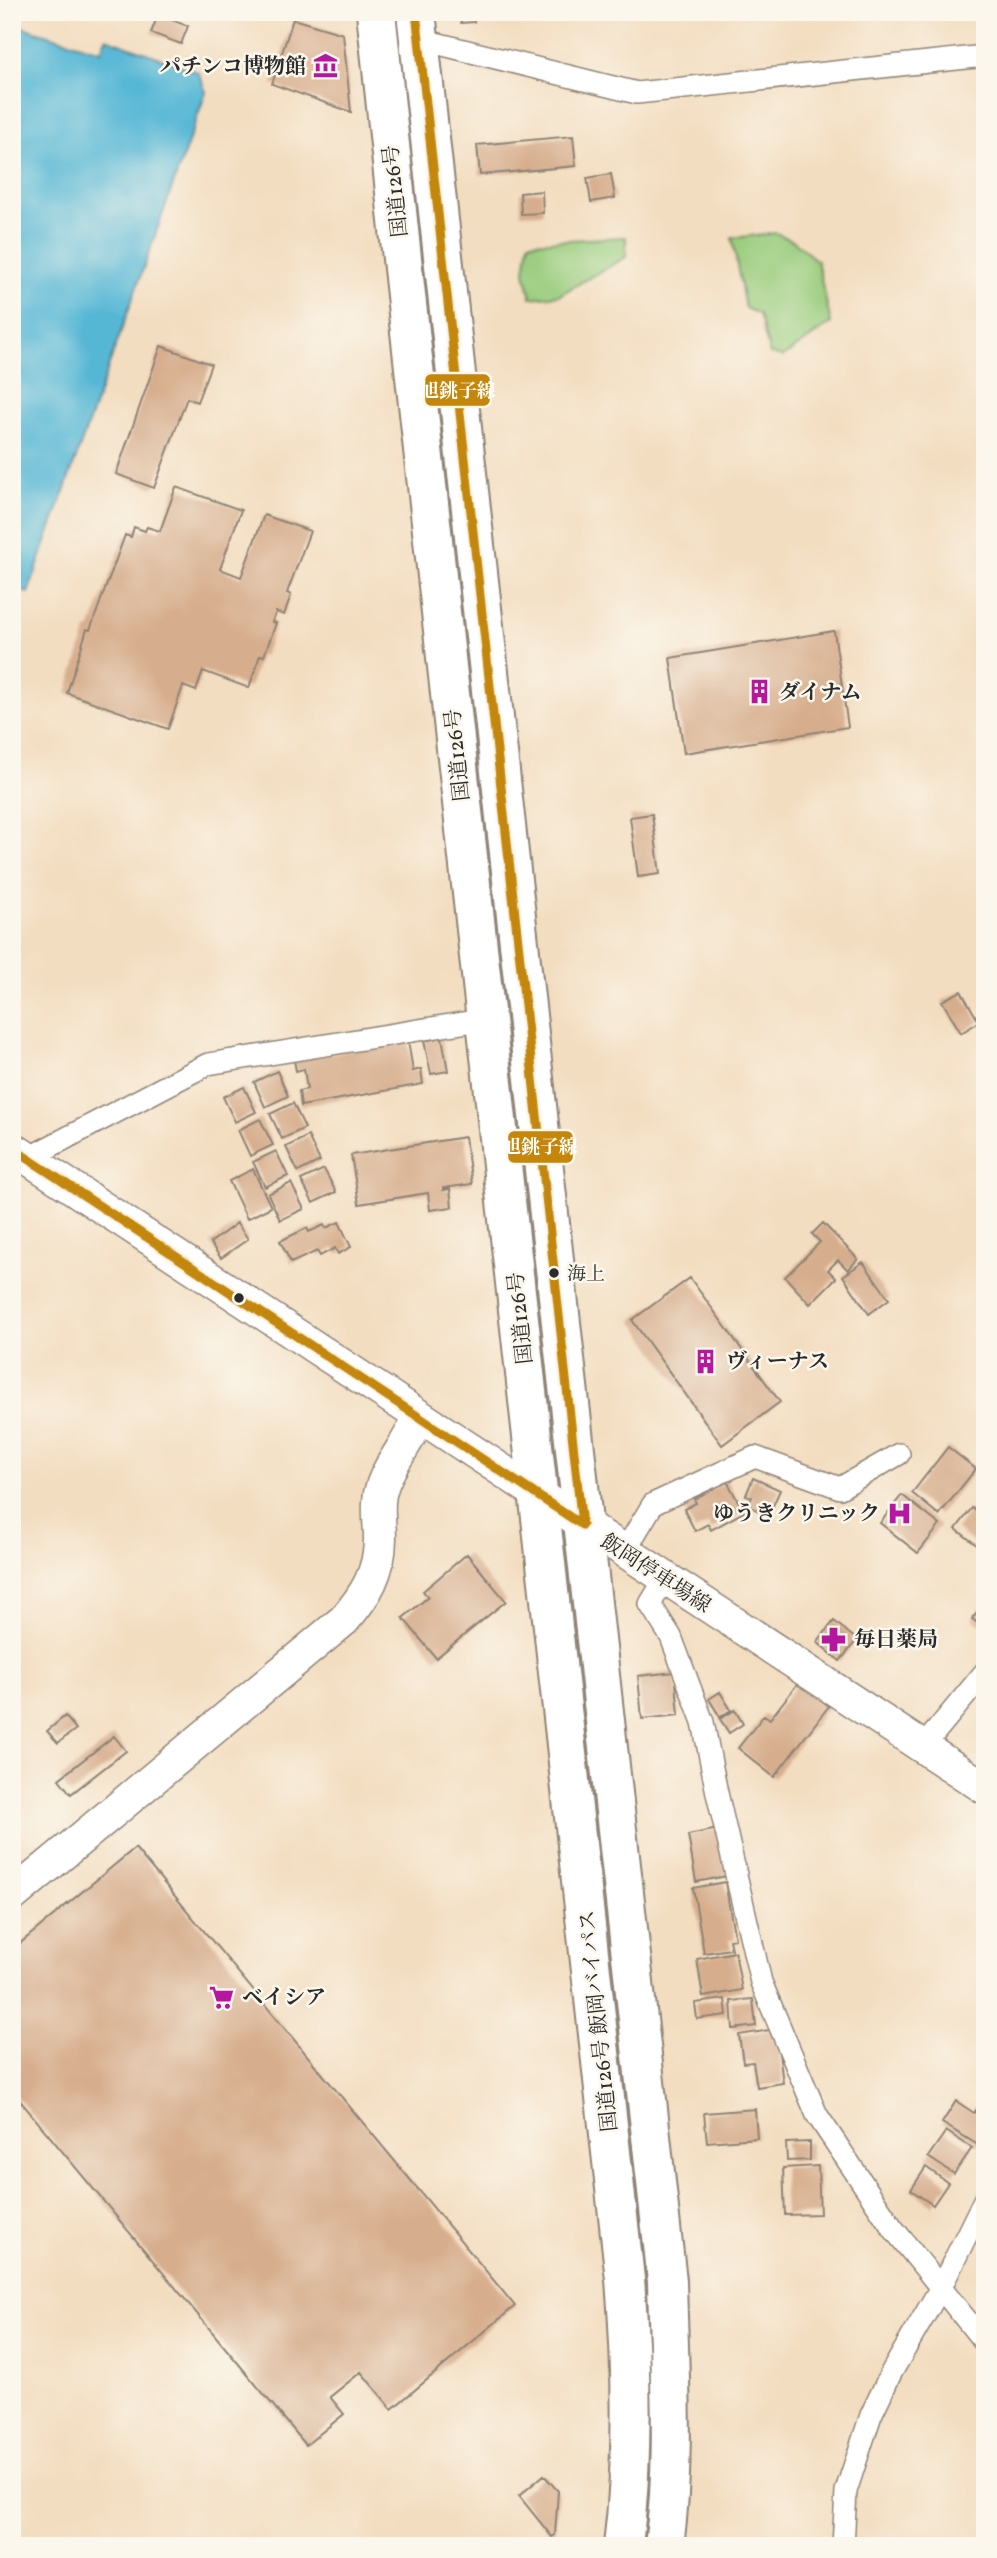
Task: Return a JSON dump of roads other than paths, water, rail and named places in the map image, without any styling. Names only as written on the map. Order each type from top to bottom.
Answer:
[{"type":"highway","name":"国道126号","points":[[376,12],[540,1497]]},
{"type":"highway","name":"国道126号","points":[[417,26],[582,1525]]},
{"type":"highway","name":"国道126号 飯岡バイパス","points":[[540,1497],[628,2317],[631,2411],[627,2514],[623,2546]]},
{"type":"highway","name":"国道126号 飯岡バイパス","points":[[582,1525],[667,2281],[671,2411],[664,2546]]},
{"type":"main road","name":"飯岡停車場線","points":[[20,1153],[985,1788]]},
{"type":"main road","points":[[12,1896],[344,1620],[357,1605],[374,1576],[379,1558],[379,1509],[385,1480],[413,1433],[419,1417]]},
{"type":"street","points":[[417,26],[637,93],[985,55]]},
{"type":"street","points":[[20,1153],[208,1064],[487,1019]]},
{"type":"street","points":[[624,1552],[653,1503],[755,1457],[840,1488],[899,1454]]},
{"type":"street","points":[[665,1579],[650,1604],[671,1637],[703,1722],[761,1982],[817,2115],[892,2227],[985,2343]]},
{"type":"street","points":[[922,1748],[985,1672]]},
{"type":"street","points":[[843,2546],[846,2491],[870,2415],[941,2287],[985,2198]]},
{"type":"water","points":[[12,24],[101,51],[106,38],[198,72],[206,92],[28,593],[12,587]]},
{"type":"place","name":"パチンコ博物館","points":[[326,66]]},
{"type":"place","name":"ダイナム","points":[[759,692]]},
{"type":"place","name":"海上","points":[[554,1273]]},
{"type":"place","name":"ヴィーナス","points":[[706,1361]]},
{"type":"place","name":"ゆうきクリニック","points":[[900,1513]]},
{"type":"place","name":"毎日薬局","points":[[834,1639]]},
{"type":"place","name":"ベイシア","points":[[222,1997]]}]
